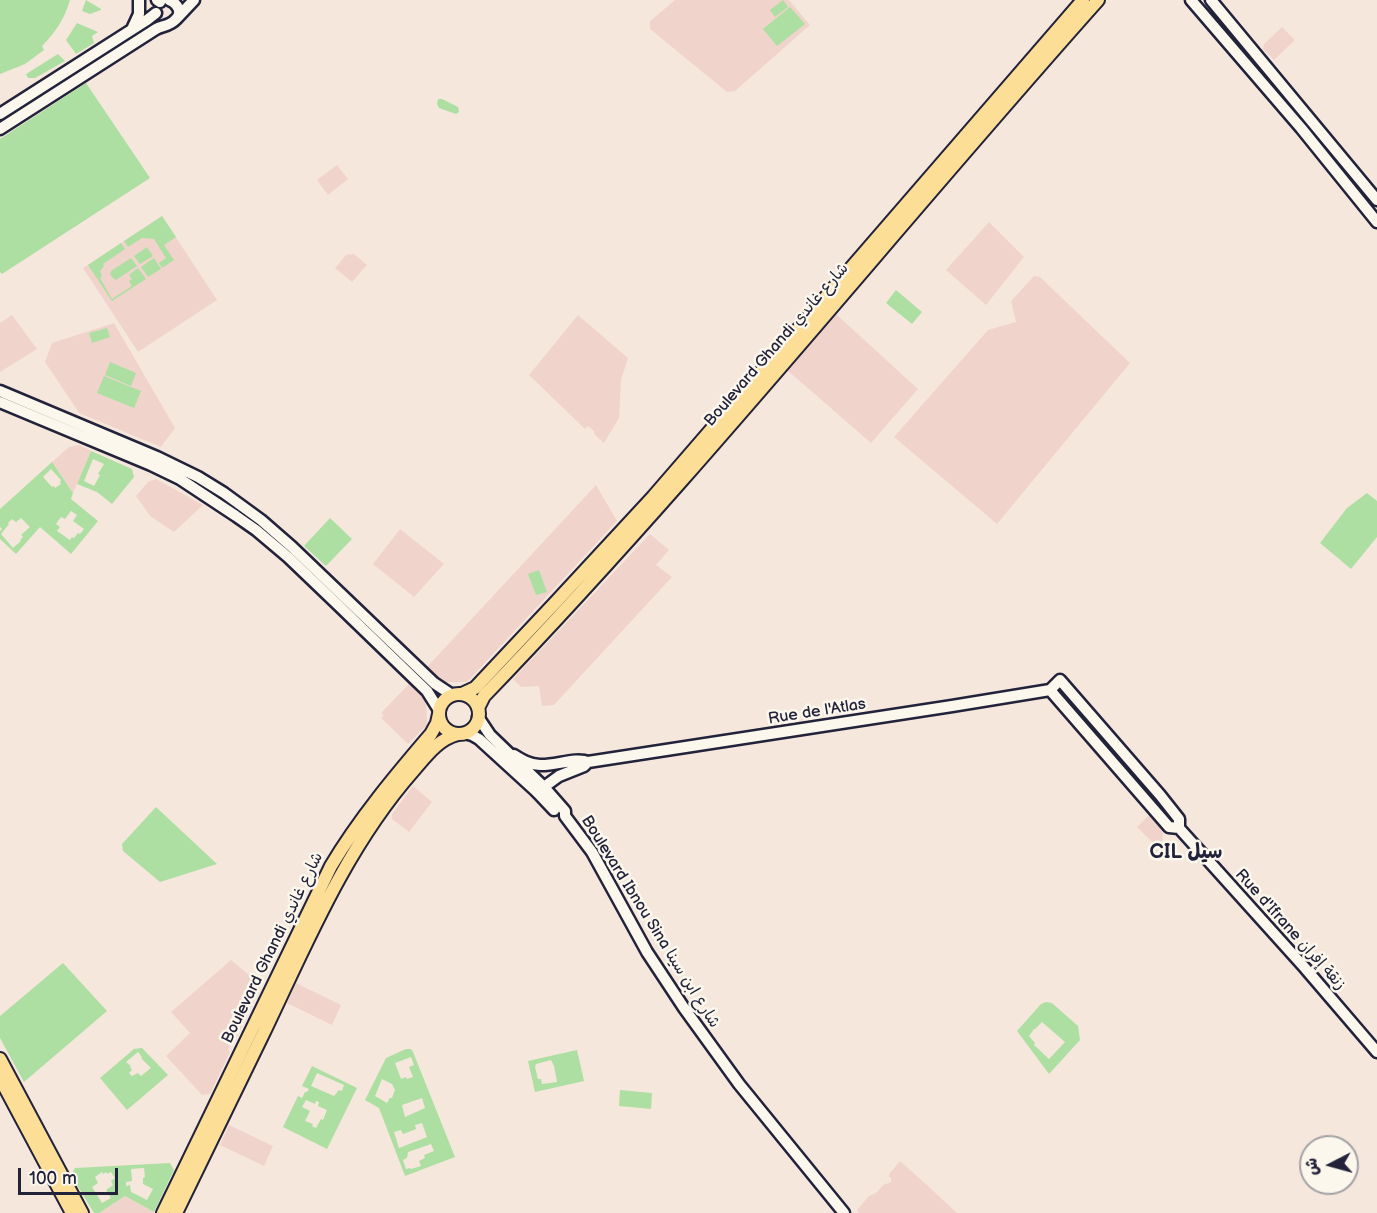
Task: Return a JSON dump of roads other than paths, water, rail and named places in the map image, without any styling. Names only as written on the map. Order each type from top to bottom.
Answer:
[{"type":"main road","points":[[131,30],[140,14],[139,0]]},
{"type":"main road","points":[[0,129],[152,31],[174,22],[194,0]]},
{"type":"main road","name":"Boulevard Ghandi شارع غاندي","points":[[457,694],[475,688],[647,504],[1083,0]]},
{"type":"main road","name":"Boulevard Ghandi شارع غاندي","points":[[478,713],[484,696],[679,484],[781,368],[938,182],[1098,0]]},
{"type":"main road","points":[[1191,0],[1301,128],[1377,222]]},
{"type":"main road","points":[[1211,0],[1377,200]]},
{"type":"main road","points":[[161,3],[159,20],[167,24]]},
{"type":"main road","points":[[0,114],[131,30],[161,3],[175,3],[178,8],[178,17]]},
{"type":"main road","points":[[17,104],[23,114]]},
{"type":"main road","points":[[0,390],[157,457],[224,493],[279,535],[434,683],[473,699],[478,713],[473,728],[461,733],[449,731],[443,726],[439,712],[427,691],[288,557],[236,516],[180,479],[0,402]]},
{"type":"main road","name":"Rue d'Ifrane زنقة إفران","points":[[1179,828],[1169,827],[1050,690],[1060,681],[1160,795],[1179,819],[1179,828],[1377,1052]]},
{"type":"main road","name":"Rue de l'Atlas","points":[[505,750],[534,765],[583,760],[588,762],[1050,690]]},
{"type":"main road","points":[[439,712],[444,700],[457,694]]},
{"type":"main road","name":"Boulevard Ghandi شارع غاندي","points":[[163,1213],[331,866],[384,790],[431,734],[437,723],[439,712]]},
{"type":"main road","name":"Boulevard Ibnou Sina شارع ابن سينا","points":[[478,713],[484,728],[540,789],[559,815],[564,816],[596,858],[647,952],[684,1008],[739,1084],[844,1213]]},
{"type":"main road","name":"Boulevard Ghandi شارع غاندي","points":[[176,1213],[345,868],[378,816],[408,777],[440,742],[449,736],[461,733]]},
{"type":"main road","name":"Boulevard Ibnou Sina شارع ابن سينا","points":[[461,733],[479,739],[540,789]]},
{"type":"main road","name":"Rue de l'Atlas","points":[[540,789],[559,776],[584,766],[588,762]]},
{"type":"main road","points":[[0,1059],[82,1213]]},
{"type":"main road","points":[[0,1078],[72,1213]]},
{"type":"district","name":"CIL سيل","points":[[1186,853]]}]
